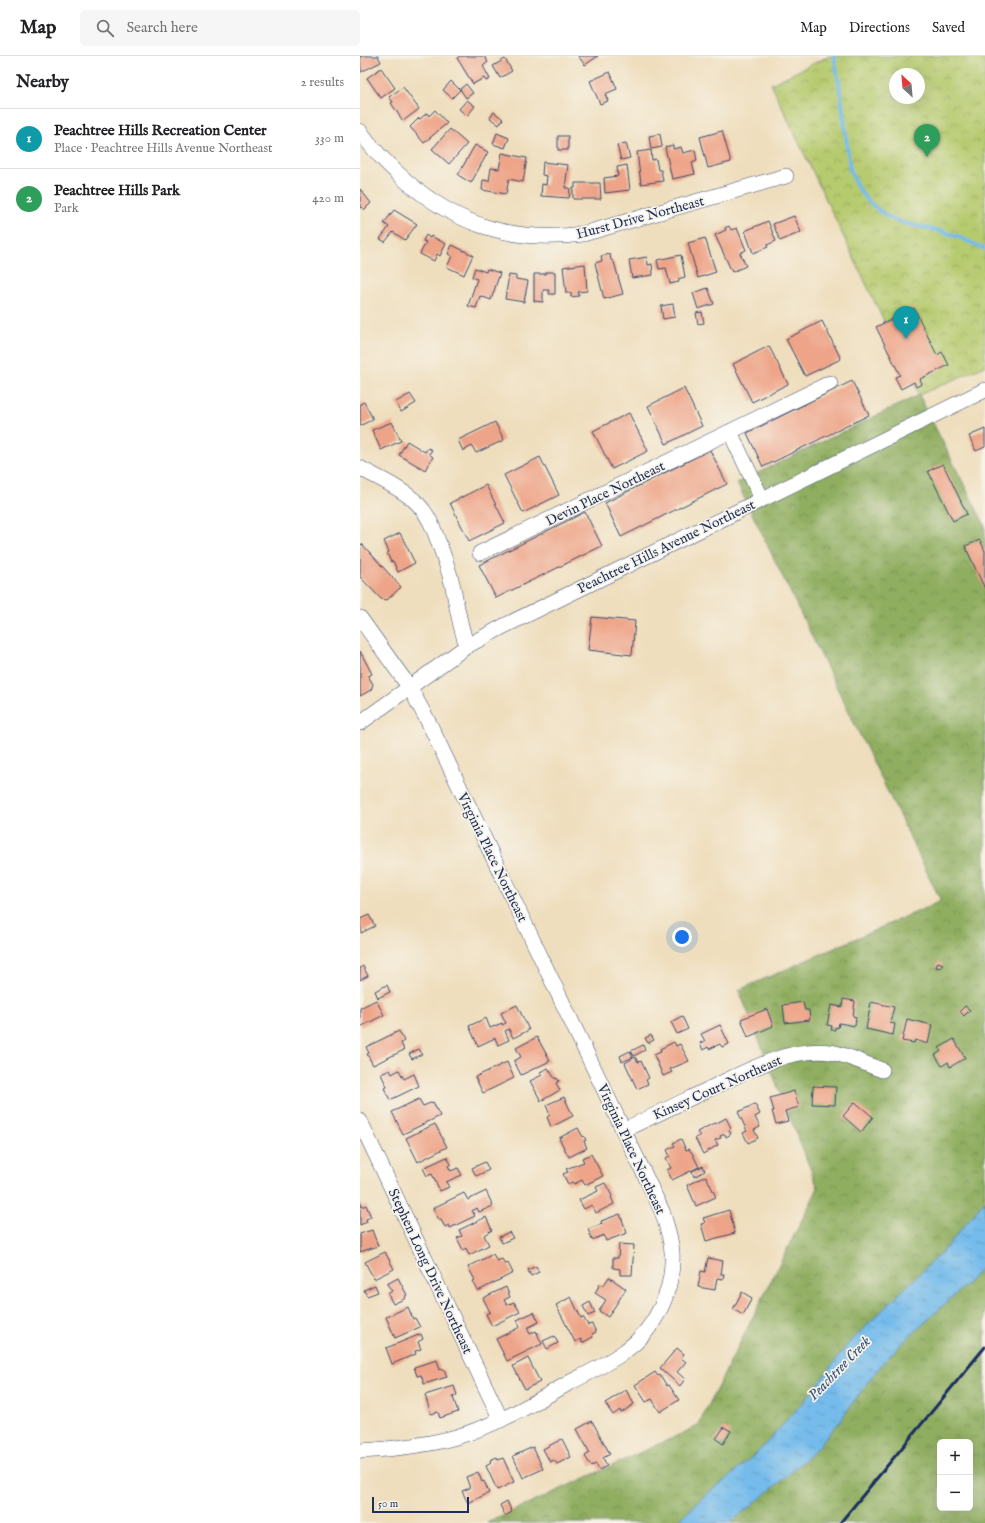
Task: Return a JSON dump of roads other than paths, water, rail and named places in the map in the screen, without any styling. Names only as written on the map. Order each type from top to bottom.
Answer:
[{"type":"street","name":"Hurst Drive Northeast","points":[[360,131],[389,166],[420,193],[440,207],[465,220],[492,230],[516,235],[562,237],[583,234],[786,176]]},
{"type":"street","name":"Devin Place Northeast","points":[[480,553],[830,382]]},
{"type":"street","name":"Peachtree Hills Avenue Northeast","points":[[360,723],[467,646],[504,626],[985,390]]},
{"type":"street","points":[[730,432],[762,499]]},
{"type":"street","points":[[360,468],[407,495],[425,512],[432,524],[446,562],[453,588],[460,628],[467,646]]},
{"type":"street","name":"Virginia Place Northeast","points":[[360,618],[410,688],[429,723],[662,1211],[669,1234],[672,1251],[672,1269],[663,1304],[648,1330],[624,1352],[501,1420],[455,1437],[407,1447],[360,1451]]},
{"type":"street","name":"Kinsey Court Northeast","points":[[623,1130],[760,1065],[785,1056],[812,1052],[830,1052],[847,1056],[882,1070]]},
{"type":"street","name":"Stephen Long Drive Northeast","points":[[360,1122],[501,1420]]},
{"type":"water","name":"Peachtree Creek","points":[[985,1201],[985,1264],[970,1281],[899,1346],[886,1360],[873,1375],[839,1422],[814,1451],[785,1478],[730,1523],[677,1523],[702,1498],[733,1474],[761,1449],[813,1391],[848,1344],[946,1248]]},
{"type":"waterway","points":[[834,56],[841,94],[850,170],[858,188],[870,203],[885,215],[903,223],[941,231],[959,237],[985,249]]},
{"type":"railway","points":[[840,1523],[985,1347]]},
{"type":"place","name":"Peachtree Hills Park","points":[[927,157]]},
{"type":"place","name":"Peachtree Hills Recreation Center","points":[[906,339]]}]
